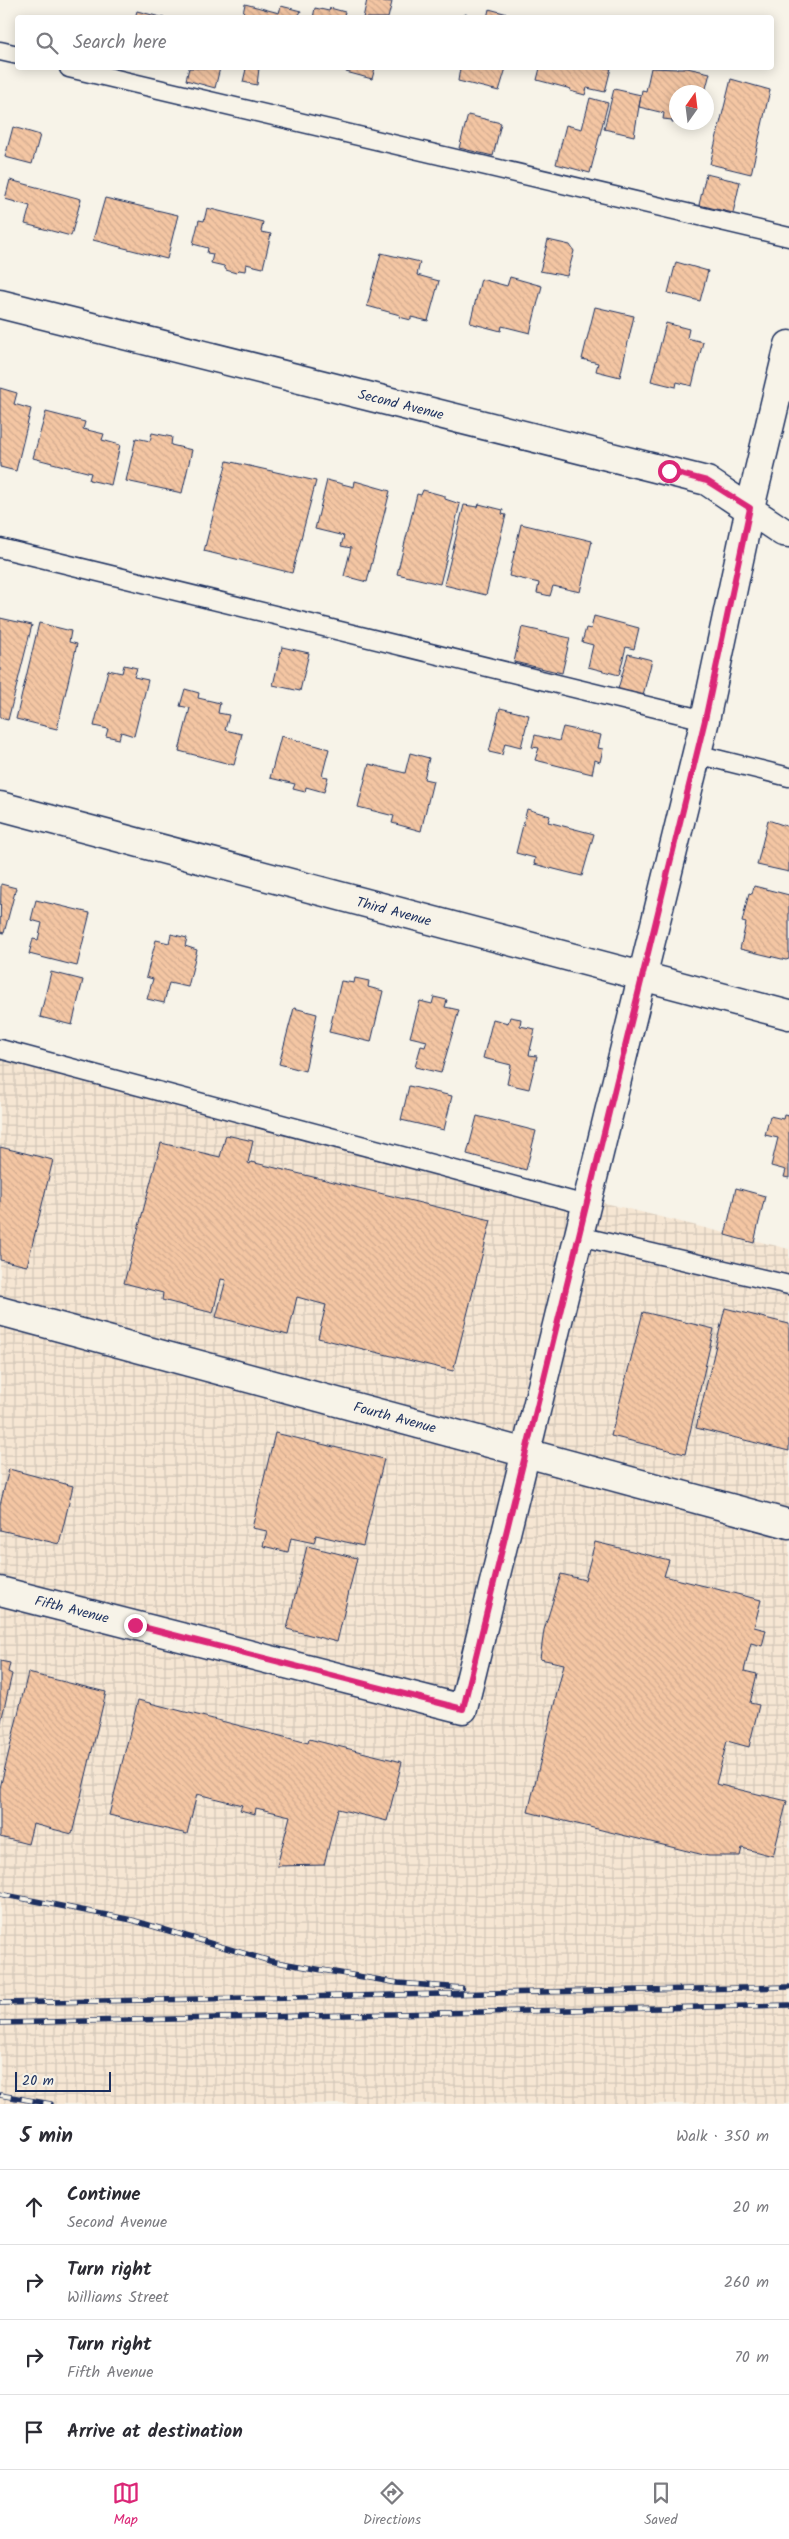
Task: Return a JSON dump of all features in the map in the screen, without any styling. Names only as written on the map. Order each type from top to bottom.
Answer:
[{"type":"street","name":"Second Avenue","points":[[0,304],[707,481],[750,508],[783,532],[789,533]]},
{"type":"street","points":[[526,1453],[705,720],[750,508],[789,345]]},
{"type":"street","name":"Third Avenue","points":[[0,806],[789,1015]]},
{"type":"street","name":"Fourth Avenue","points":[[0,1311],[789,1524]]},
{"type":"street","name":"Fifth Avenue","points":[[0,1591],[463,1709],[526,1453]]},
{"type":"lane","points":[[0,51],[15,54]]},
{"type":"lane","points":[[78,70],[789,237]]},
{"type":"lane","points":[[0,548],[705,720]]},
{"type":"lane","points":[[696,754],[789,777]]},
{"type":"lane","points":[[0,1049],[586,1205]]},
{"type":"lane","points":[[579,1236],[789,1285]]},
{"type":"shaded area","points":[[0,1045],[789,1249],[789,2104],[0,2104]]},
{"type":"building","points":[[367,0],[392,2],[389,15],[364,15]]},
{"type":"building","points":[[245,4],[279,13],[281,6],[301,11],[299,15],[243,15]]},
{"type":"building","points":[[315,8],[329,11],[330,8],[345,12],[344,15],[314,15]]},
{"type":"building","points":[[489,9],[512,15],[488,15]]},
{"type":"building","points":[[137,11],[152,15],[136,15]]},
{"type":"building","points":[[188,70],[220,70],[215,88],[186,80]]},
{"type":"building","points":[[246,70],[259,70],[257,85],[243,82]]},
{"type":"building","points":[[346,70],[374,70],[372,79],[346,72]]},
{"type":"building","points":[[460,70],[505,70],[499,91],[458,81]]},
{"type":"building","points":[[540,70],[610,70],[605,92],[587,88],[585,95],[570,91],[571,89],[537,80]]},
{"type":"building","points":[[651,70],[696,70],[710,73],[707,85],[669,85],[669,120],[663,119],[664,113],[639,107],[642,90],[646,91]]},
{"type":"building","points":[[731,79],[770,90],[751,174],[710,164]]},
{"type":"building","points":[[614,89],[641,95],[634,136],[604,129]]},
{"type":"building","points":[[590,98],[608,103],[590,173],[556,164],[566,125],[582,129]]},
{"type":"building","points":[[468,115],[501,123],[493,156],[459,148]]},
{"type":"building","points":[[13,127],[40,135],[32,164],[5,157]]},
{"type":"building","points":[[706,174],[740,182],[733,213],[699,205]]},
{"type":"building","points":[[10,180],[81,199],[71,236],[25,224],[30,206],[5,199]]},
{"type":"building","points":[[105,198],[178,215],[167,259],[93,240]]},
{"type":"building","points":[[207,208],[263,222],[261,232],[271,234],[263,268],[246,264],[245,271],[239,270],[236,273],[226,270],[224,266],[211,263],[213,254],[207,253],[208,248],[193,244],[199,220],[204,221]]},
{"type":"building","points":[[548,240],[570,245],[574,251],[567,276],[540,271]]},
{"type":"building","points":[[381,253],[420,262],[417,275],[439,281],[428,321],[411,317],[411,320],[367,306]]},
{"type":"building","points":[[676,262],[708,271],[700,301],[668,293]]},
{"type":"building","points":[[510,277],[542,286],[530,333],[502,326],[501,331],[470,323],[481,279],[507,286]]},
{"type":"building","points":[[595,307],[634,316],[620,377],[596,371],[598,363],[582,359]]},
{"type":"building","points":[[666,323],[689,329],[687,338],[703,342],[692,386],[677,382],[676,387],[651,381]]},
{"type":"building","points":[[0,388],[17,393],[14,404],[31,409],[16,471],[0,467]]},
{"type":"building","points":[[46,412],[85,422],[83,429],[104,434],[102,440],[120,445],[111,485],[89,480],[91,473],[33,458]]},
{"type":"building","points":[[152,433],[172,437],[171,445],[192,450],[182,493],[126,481],[136,438],[150,441]]},
{"type":"building","points":[[227,461],[316,481],[292,573],[204,551]]},
{"type":"building","points":[[327,480],[354,487],[355,481],[390,491],[367,582],[344,576],[351,548],[341,546],[344,536],[315,529]]},
{"type":"building","points":[[423,490],[445,496],[445,499],[460,504],[440,584],[397,574],[417,494],[421,495]]},
{"type":"building","points":[[479,504],[503,510],[502,514],[506,515],[486,595],[444,585],[464,505],[478,507]]},
{"type":"building","points":[[521,524],[592,541],[580,592],[553,586],[550,596],[537,593],[539,583],[509,576]]},
{"type":"building","points":[[594,616],[639,628],[634,649],[626,647],[619,675],[588,667],[593,645],[582,642],[586,628],[591,629]]},
{"type":"building","points":[[0,618],[32,625],[8,720],[0,718]]},
{"type":"building","points":[[39,623],[71,631],[69,642],[77,644],[57,729],[16,719]]},
{"type":"building","points":[[522,627],[570,638],[562,673],[514,662]]},
{"type":"building","points":[[282,647],[309,653],[300,691],[273,685]]},
{"type":"building","points":[[628,654],[652,660],[643,695],[618,689]]},
{"type":"building","points":[[124,665],[137,668],[134,677],[148,680],[134,736],[121,732],[119,739],[106,736],[108,729],[94,726],[108,670],[122,673]]},
{"type":"building","points":[[185,689],[199,693],[198,698],[220,703],[218,713],[229,715],[225,730],[242,734],[234,765],[179,751],[190,708],[180,706]]},
{"type":"building","points":[[500,708],[529,715],[521,747],[505,743],[502,755],[489,752]]},
{"type":"building","points":[[563,727],[601,735],[598,748],[603,749],[600,762],[595,760],[592,774],[535,760],[539,748],[532,747],[535,735],[559,741]]},
{"type":"building","points":[[281,736],[329,749],[322,776],[328,777],[324,792],[306,787],[305,792],[293,789],[295,784],[270,778]]},
{"type":"building","points":[[410,753],[429,758],[424,779],[433,781],[421,831],[392,823],[394,816],[358,807],[369,764],[405,773]]},
{"type":"building","points":[[527,809],[550,816],[548,822],[594,834],[582,876],[534,864],[535,858],[516,853]]},
{"type":"building","points":[[768,820],[789,827],[789,872],[757,865]]},
{"type":"building","points":[[1,884],[16,888],[4,933],[0,932]]},
{"type":"building","points":[[754,886],[789,895],[789,959],[786,960],[740,949],[746,923],[742,922],[749,893],[752,894]]},
{"type":"building","points":[[36,900],[90,913],[77,966],[29,954],[33,939],[38,940],[42,923],[31,920]]},
{"type":"building","points":[[171,934],[187,938],[185,946],[197,950],[188,987],[169,983],[164,1003],[147,999],[153,979],[146,977],[156,940],[169,943]]},
{"type":"building","points":[[51,972],[83,980],[72,1025],[40,1017]]},
{"type":"building","points":[[355,978],[369,981],[368,987],[383,991],[371,1042],[329,1032],[341,981],[354,983]]},
{"type":"building","points":[[434,997],[447,1000],[445,1007],[459,1010],[441,1073],[415,1067],[421,1046],[425,1047],[427,1041],[410,1037],[420,1001],[432,1004]]},
{"type":"building","points":[[294,1008],[317,1014],[305,1071],[279,1064]]},
{"type":"building","points":[[510,1017],[521,1019],[520,1026],[535,1029],[529,1055],[537,1056],[529,1089],[507,1084],[511,1065],[483,1058],[493,1019],[508,1023]]},
{"type":"building","points":[[409,1086],[452,1096],[444,1130],[401,1120]]},
{"type":"building","points":[[784,1115],[789,1116],[789,1178],[784,1177],[786,1170],[771,1166],[778,1138],[765,1135],[770,1116],[783,1119]]},
{"type":"building","points":[[477,1116],[536,1131],[526,1170],[467,1154]]},
{"type":"building","points":[[226,1135],[253,1141],[248,1163],[250,1164],[251,1162],[491,1220],[453,1371],[318,1338],[326,1305],[297,1297],[288,1335],[216,1317],[226,1280],[221,1279],[213,1313],[162,1300],[163,1293],[124,1283],[161,1143],[220,1157]]},
{"type":"building","points":[[0,1147],[53,1160],[27,1266],[0,1260]]},
{"type":"building","points":[[736,1188],[765,1196],[754,1243],[725,1235]]},
{"type":"building","points":[[725,1308],[789,1324],[789,1451],[696,1428]]},
{"type":"building","points":[[643,1312],[714,1329],[685,1454],[611,1436]]},
{"type":"building","points":[[275,1433],[384,1459],[363,1546],[316,1535],[314,1543],[291,1538],[288,1552],[263,1546],[267,1531],[252,1528]]},
{"type":"building","points":[[9,1469],[73,1486],[59,1544],[0,1530],[0,1505]]},
{"type":"building","points":[[595,1542],[669,1560],[664,1576],[761,1600],[754,1627],[766,1630],[762,1646],[751,1643],[744,1671],[757,1674],[750,1703],[759,1705],[749,1747],[727,1741],[716,1784],[787,1801],[773,1856],[742,1848],[740,1856],[708,1856],[528,1812],[564,1664],[540,1659],[544,1630],[561,1574],[585,1580]]},
{"type":"building","points":[[307,1546],[357,1558],[337,1642],[287,1629]]},
{"type":"building","points":[[0,1661],[10,1663],[8,1672],[12,1674],[0,1726]]},
{"type":"building","points":[[28,1673],[106,1692],[72,1834],[33,1824],[28,1844],[0,1837],[0,1788]]},
{"type":"building","points":[[138,1700],[308,1743],[309,1739],[402,1762],[387,1821],[338,1809],[324,1865],[277,1866],[290,1816],[256,1808],[255,1814],[240,1810],[242,1805],[197,1794],[187,1834],[109,1815]]},
{"type":"railway","points":[[0,1894],[132,1920],[270,1961],[398,1983],[462,1988]]},
{"type":"railway","points":[[0,2003],[789,1987]]},
{"type":"railway","points":[[0,2023],[789,2005]]},
{"type":"railway","points":[[0,2095],[51,2104]]},
{"type":"route","points":[[135,1625],[463,1709],[705,720],[750,508],[707,481],[669,471]]}]
